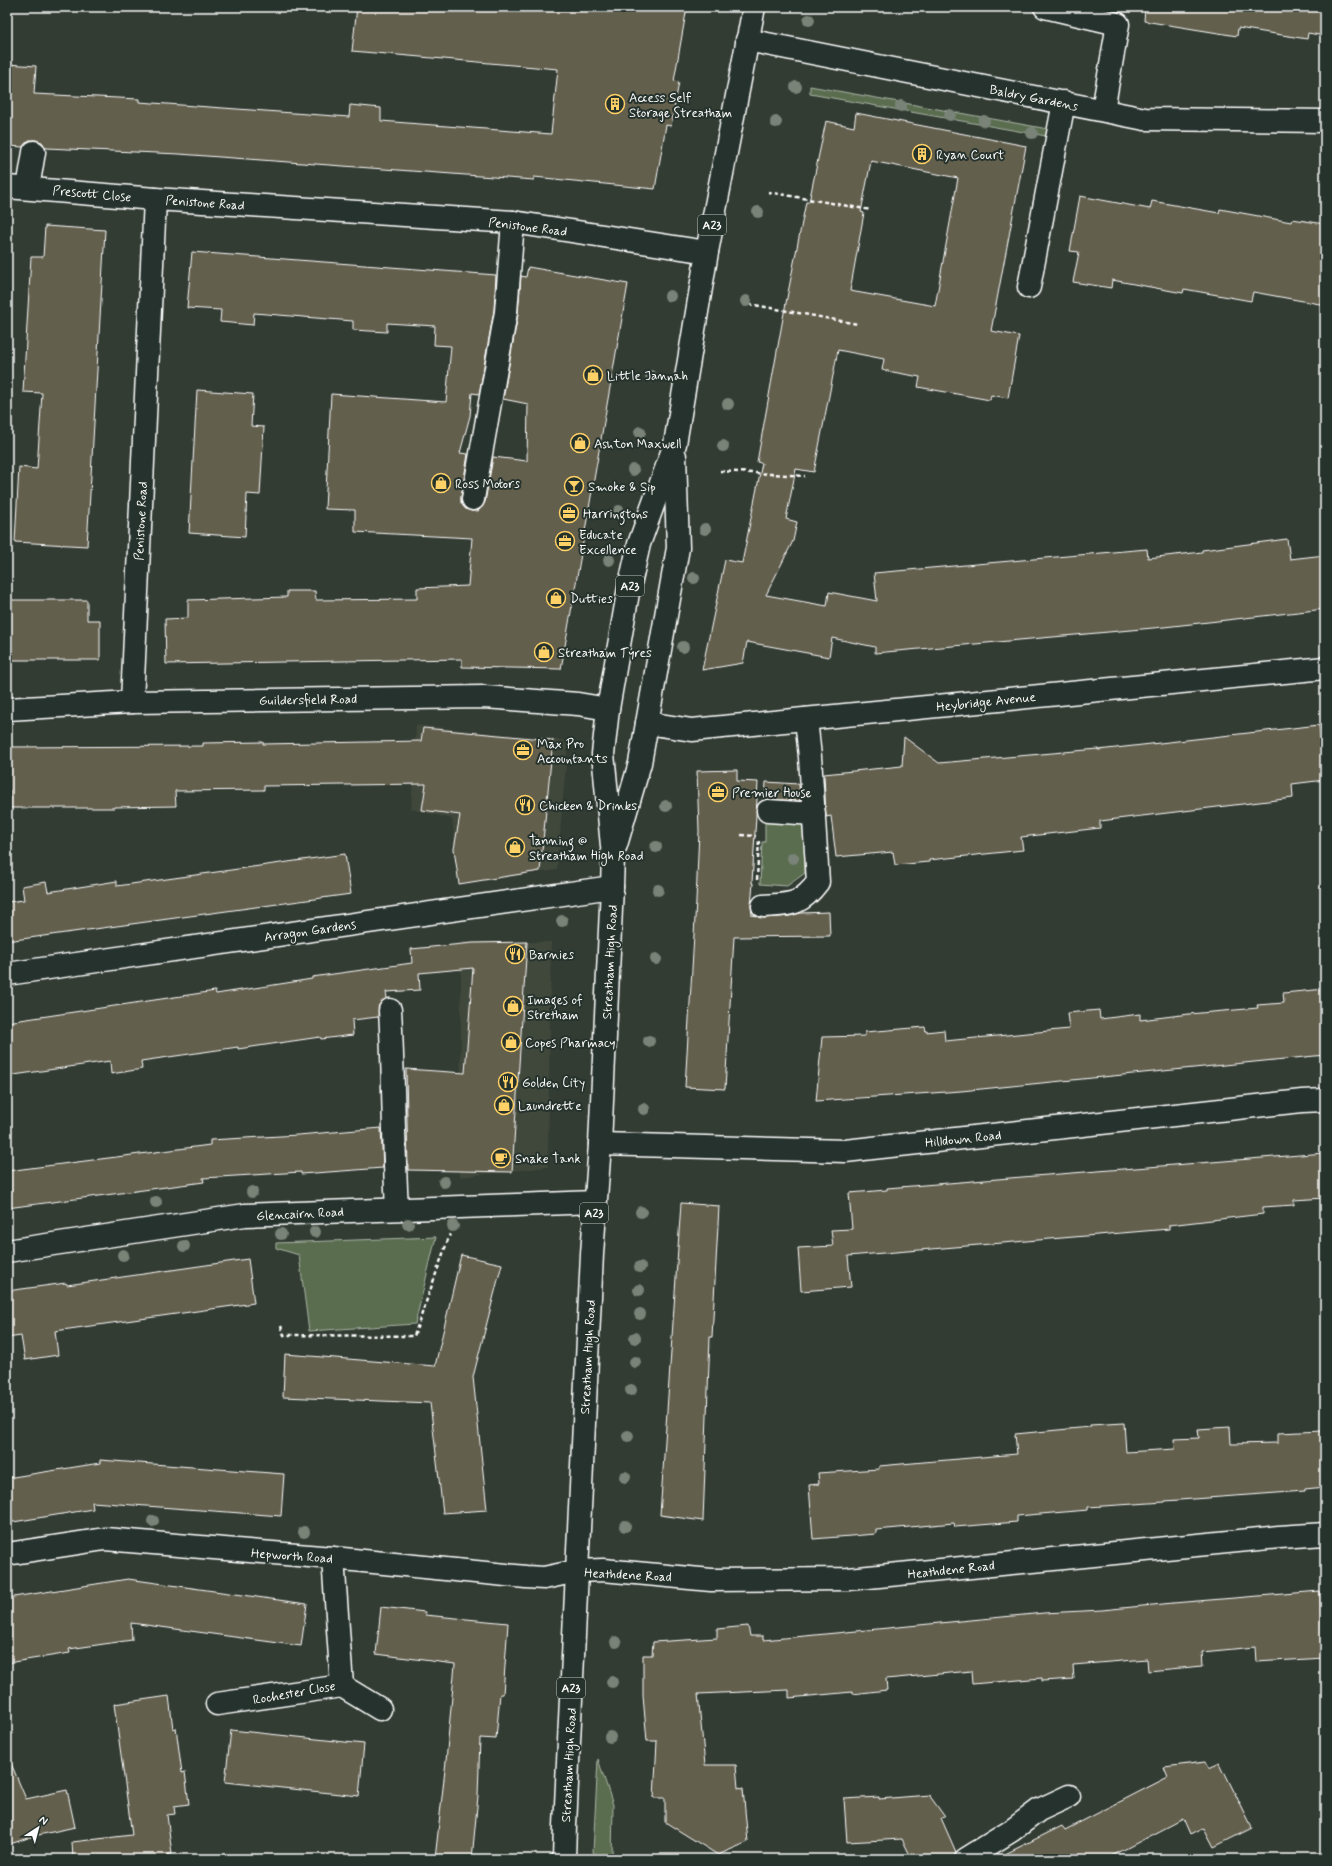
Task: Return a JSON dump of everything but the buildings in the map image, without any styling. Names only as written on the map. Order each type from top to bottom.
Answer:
[{"type":"main road","name":"Streatham High Road","points":[[564,1859],[564,1826],[612,887],[613,856],[603,754],[608,709],[628,593],[639,544],[675,444],[707,252],[754,7]]},
{"type":"main road","points":[[1045,7],[1118,24],[1103,110]]},
{"type":"main road","name":"Baldry Gardens","points":[[747,40],[1144,119],[1325,121]]},
{"type":"main road","points":[[1029,287],[1064,102]]},
{"type":"main road","points":[[28,188],[34,152]]},
{"type":"main road","name":"Prescott Close","points":[[7,187],[156,199]]},
{"type":"main road","name":"Penistone Road","points":[[132,702],[156,199],[513,222],[707,252]]},
{"type":"main road","points":[[473,499],[506,312],[513,222]]},
{"type":"main road","name":"Streatham High Road","points":[[613,856],[640,763],[678,548],[675,444]]},
{"type":"main road","name":"Heybridge Avenue","points":[[647,722],[692,730],[1325,668]]},
{"type":"main road","name":"Guildersfield Road","points":[[7,709],[132,702],[484,697],[578,704],[608,709]]},
{"type":"main road","points":[[763,906],[794,904],[809,894],[818,882],[806,719]]},
{"type":"main road","points":[[768,811],[814,814]]},
{"type":"main road","name":"Arragon Gardens","points":[[7,974],[612,887]]},
{"type":"main road","points":[[390,1010],[394,1067],[394,1147],[397,1208]]},
{"type":"main road","name":"Hilldown Road","points":[[600,1144],[845,1151],[1302,1101],[1325,1100]]},
{"type":"main road","name":"Glencairn Road","points":[[7,1251],[245,1216],[397,1208],[595,1202]]},
{"type":"main road","name":"Heathdene Road","points":[[577,1571],[603,1570],[711,1580],[848,1579],[1279,1537],[1325,1534]]},
{"type":"main road","name":"Hepworth Road","points":[[7,1554],[105,1539],[333,1558],[526,1577],[544,1578],[577,1571]]},
{"type":"main road","name":"Rochester Close","points":[[217,1704],[342,1686],[333,1558]]},
{"type":"main road","points":[[342,1686],[380,1709]]},
{"type":"main road","points":[[966,1859],[1011,1831],[1039,1810],[1069,1796]]},
{"type":"path","points":[[768,192],[872,210]]},
{"type":"path","points":[[749,304],[858,324]]},
{"type":"path","points":[[720,471],[804,476]]},
{"type":"path","points":[[741,835],[747,836]]},
{"type":"path","points":[[757,882],[760,836]]},
{"type":"path","points":[[281,1326],[284,1335],[414,1336],[451,1232]]},
{"type":"shaded area","points":[[416,725],[568,741],[557,870],[459,884],[452,819],[411,809]]},
{"type":"shaded area","points":[[461,942],[551,942],[548,1167],[460,1177]]},
{"type":"green space","points":[[810,86],[1048,129],[1046,136],[810,94]]},
{"type":"green space","points":[[765,819],[806,822],[805,873],[787,886],[760,884],[762,842],[765,842]]},
{"type":"green space","points":[[436,1237],[415,1324],[309,1331],[299,1255],[276,1248],[276,1243]]},
{"type":"green space","points":[[598,1759],[613,1805],[612,1859],[599,1858],[593,1852]]},
{"type":"place","name":"Access Self Storage Streatham","points":[[615,104]]},
{"type":"place","name":"Ryan Court","points":[[922,154]]},
{"type":"place","name":"Little Jannah","points":[[593,375]]},
{"type":"place","name":"Ashton Maxwell","points":[[580,443]]},
{"type":"place","name":"Ross Motors","points":[[441,483]]},
{"type":"place","name":"Smoke & Sip","points":[[574,486]]},
{"type":"place","name":"Harringtons","points":[[569,513]]},
{"type":"place","name":"Educate Excellence","points":[[565,541]]},
{"type":"place","name":"Dutties","points":[[556,598]]},
{"type":"place","name":"Streatham Tyres","points":[[544,652]]},
{"type":"place","name":"Max Pro Accountants","points":[[523,750]]},
{"type":"place","name":"Premier House","points":[[718,792]]},
{"type":"place","name":"Chicken & Drinks","points":[[525,805]]},
{"type":"place","name":"Tanning @ Streatham High Road","points":[[515,847]]},
{"type":"place","name":"Barnies","points":[[515,954]]},
{"type":"place","name":"Images of Stretham","points":[[513,1006]]},
{"type":"place","name":"Copes Pharmacy","points":[[511,1042]]},
{"type":"place","name":"Golden City","points":[[508,1082]]},
{"type":"place","name":"Laundrette","points":[[504,1105]]},
{"type":"place","name":"Snake Tank","points":[[501,1158]]}]
